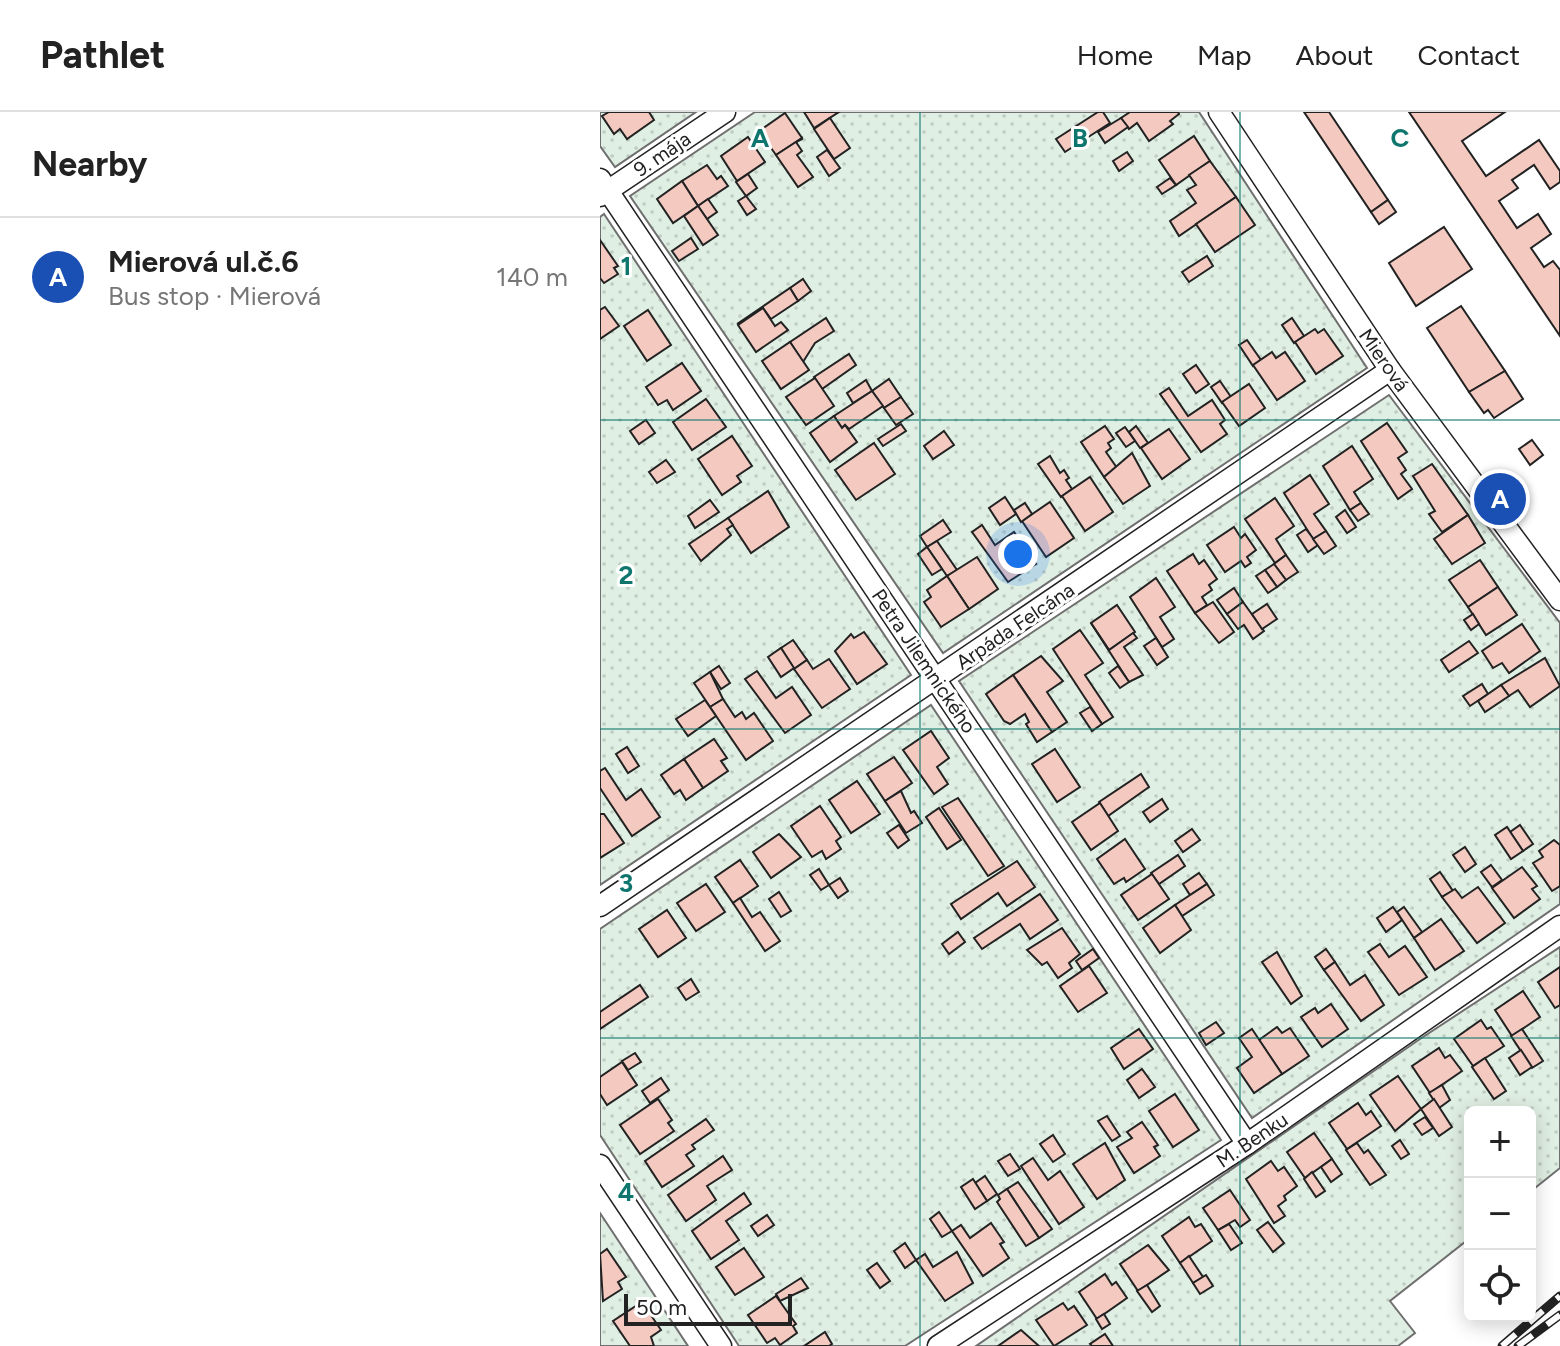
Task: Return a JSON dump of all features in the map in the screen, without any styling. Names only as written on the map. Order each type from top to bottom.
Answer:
[{"type":"street","name":"9. mája","points":[[603,189],[725,112]]},
{"type":"street","name":"Mierová","points":[[1219,112],[1390,370],[1560,600]]},
{"type":"street","name":"Petra Jilemnického","points":[[603,189],[937,679],[1247,1144]]},
{"type":"street","name":"Arpáda Felcána","points":[[600,906],[1390,370]]},
{"type":"street","name":"M. Benku","points":[[938,1346],[1247,1144],[1560,926]]},
{"type":"street","points":[[600,1165],[721,1346]]},
{"type":"green space","points":[[600,112],[696,112],[615,167],[600,146]]},
{"type":"green space","points":[[755,112],[1199,112],[1367,368],[943,653],[630,196]]},
{"type":"green space","points":[[604,214],[911,675],[600,885],[600,217]]},
{"type":"green space","points":[[1389,395],[1560,623],[1560,904],[1252,1118],[959,681]]},
{"type":"green space","points":[[931,705],[1221,1140],[905,1346],[739,1346],[600,1135],[600,929]]},
{"type":"green space","points":[[1560,947],[1560,1168],[1536,1187],[1536,1106],[1464,1106],[1464,1243],[1390,1301],[1415,1333],[1398,1346],[976,1346],[1420,1039]]},
{"type":"green space","points":[[600,1213],[688,1346],[600,1346]]},
{"type":"building","points":[[609,112],[649,112],[654,120],[627,139],[620,129],[614,134],[602,116]]},
{"type":"building","points":[[804,112],[839,112],[814,128]]},
{"type":"building","points":[[1098,112],[1103,112],[1110,123],[1065,152],[1056,139]]},
{"type":"building","points":[[1130,112],[1179,114],[1170,121],[1173,124],[1149,141],[1137,123],[1129,129],[1121,118]]},
{"type":"building","points":[[1304,112],[1329,112],[1388,200],[1371,212]]},
{"type":"building","points":[[1409,112],[1505,112],[1462,141],[1486,176],[1539,140],[1560,171],[1560,182],[1550,189],[1534,165],[1512,180],[1518,188],[1499,201],[1517,228],[1538,214],[1551,234],[1531,248],[1544,267],[1553,261],[1560,270],[1560,336]]},
{"type":"building","points":[[785,113],[802,138],[776,155],[759,131]]},
{"type":"building","points":[[830,118],[850,148],[834,159],[814,129]]},
{"type":"building","points":[[1121,118],[1128,127],[1105,143],[1098,132]]},
{"type":"building","points":[[1194,136],[1210,161],[1176,185],[1159,160]]},
{"type":"building","points":[[748,137],[765,162],[737,181],[721,156]]},
{"type":"building","points":[[802,138],[796,142],[802,151],[797,155],[813,177],[798,187],[776,155]]},
{"type":"building","points":[[827,150],[840,168],[829,176],[817,157]]},
{"type":"building","points":[[1127,152],[1133,161],[1119,171],[1113,161]]},
{"type":"building","points":[[1210,161],[1236,197],[1179,236],[1170,221],[1196,203],[1187,190],[1196,185],[1189,175]]},
{"type":"building","points":[[707,165],[717,179],[721,176],[728,186],[698,206],[682,181]]},
{"type":"building","points":[[748,174],[757,188],[746,196],[736,182]]},
{"type":"building","points":[[1170,178],[1176,185],[1162,194],[1157,187]]},
{"type":"building","points":[[682,181],[698,206],[673,223],[657,199]]},
{"type":"building","points":[[746,196],[756,209],[747,215],[738,201]]},
{"type":"building","points":[[1236,197],[1255,225],[1215,252],[1196,224]]},
{"type":"building","points":[[708,199],[717,212],[707,219],[698,206]]},
{"type":"building","points":[[1388,200],[1396,212],[1379,224],[1371,212]]},
{"type":"building","points":[[698,206],[718,235],[703,245],[684,216]]},
{"type":"building","points":[[1444,227],[1472,269],[1416,306],[1389,263]]},
{"type":"building","points":[[691,238],[698,249],[679,261],[672,251]]},
{"type":"building","points":[[600,240],[618,266],[614,268],[618,274],[604,283],[600,278]]},
{"type":"building","points":[[1207,256],[1213,266],[1189,282],[1182,272]]},
{"type":"building","points":[[803,279],[811,291],[798,301],[790,288]]},
{"type":"building","points":[[790,288],[798,301],[771,319],[763,308],[737,324]]},
{"type":"building","points":[[1461,306],[1505,371],[1469,392],[1427,328]]},
{"type":"building","points":[[605,307],[619,326],[600,339],[600,310]]},
{"type":"building","points":[[763,308],[775,326],[781,322],[788,330],[756,352],[738,325]]},
{"type":"building","points":[[648,310],[671,345],[647,361],[624,326]]},
{"type":"building","points":[[826,318],[834,331],[815,343],[803,362],[790,342]]},
{"type":"building","points":[[1292,318],[1304,336],[1294,343],[1282,325]]},
{"type":"building","points":[[1315,329],[1318,333],[1324,329],[1343,356],[1316,374],[1295,342]]},
{"type":"building","points":[[1247,340],[1261,360],[1253,366],[1239,345]]},
{"type":"building","points":[[790,342],[809,370],[781,389],[762,361]]},
{"type":"building","points":[[1272,352],[1276,358],[1285,352],[1305,381],[1277,400],[1253,365]]},
{"type":"building","points":[[849,354],[856,365],[822,389],[814,377]]},
{"type":"building","points":[[682,363],[701,391],[673,410],[667,400],[658,405],[646,387]]},
{"type":"building","points":[[1196,365],[1209,384],[1196,393],[1183,374]]},
{"type":"building","points":[[1505,371],[1523,399],[1494,418],[1488,410],[1484,413],[1469,392]]},
{"type":"building","points":[[815,378],[834,406],[806,425],[786,397]]},
{"type":"building","points":[[889,379],[901,397],[884,408],[872,391]]},
{"type":"building","points":[[866,380],[872,391],[853,403],[847,393]]},
{"type":"building","points":[[1220,381],[1231,397],[1222,403],[1211,387]]},
{"type":"building","points":[[1249,384],[1265,408],[1239,426],[1222,402]]},
{"type":"building","points":[[1169,388],[1188,416],[1212,400],[1225,420],[1220,424],[1227,434],[1201,452],[1160,394]]},
{"type":"building","points":[[872,391],[883,406],[849,429],[845,425],[842,428],[834,416]]},
{"type":"building","points":[[901,397],[913,414],[896,425],[884,408]]},
{"type":"building","points":[[706,399],[726,427],[692,450],[673,422]]},
{"type":"building","points":[[834,416],[857,442],[830,462],[810,433]]},
{"type":"building","points":[[646,420],[655,433],[639,444],[630,431]]},
{"type":"building","points":[[1387,423],[1407,452],[1398,458],[1406,470],[1401,474],[1412,489],[1398,499],[1361,441]]},
{"type":"building","points":[[901,424],[906,431],[883,446],[878,439]]},
{"type":"building","points":[[1105,426],[1114,439],[1108,443],[1111,448],[1106,452],[1117,468],[1104,477],[1081,442]]},
{"type":"building","points":[[1136,426],[1148,443],[1140,448],[1129,432]]},
{"type":"building","points":[[1125,427],[1135,441],[1126,447],[1116,433]]},
{"type":"building","points":[[1169,429],[1190,459],[1162,479],[1141,448]]},
{"type":"building","points":[[944,431],[954,445],[933,459],[924,446]]},
{"type":"building","points":[[732,436],[752,466],[737,476],[741,482],[722,495],[698,459]]},
{"type":"building","points":[[1532,440],[1543,455],[1530,465],[1519,449]]},
{"type":"building","points":[[874,443],[895,474],[856,500],[835,470]]},
{"type":"building","points":[[1352,446],[1373,479],[1354,492],[1361,503],[1350,510],[1323,466]]},
{"type":"building","points":[[1132,453],[1150,486],[1123,504],[1104,477]]},
{"type":"building","points":[[1050,456],[1060,473],[1064,470],[1072,489],[1061,497],[1038,464]]},
{"type":"building","points":[[666,460],[675,472],[657,483],[649,472]]},
{"type":"building","points":[[1432,464],[1468,515],[1442,532],[1429,514],[1435,511],[1413,476]]},
{"type":"building","points":[[1310,475],[1329,504],[1314,514],[1326,531],[1313,539],[1284,493]]},
{"type":"building","points":[[1090,477],[1113,512],[1085,531],[1062,496]]},
{"type":"building","points":[[768,491],[789,527],[751,553],[728,518]]},
{"type":"building","points":[[1005,497],[1016,514],[1000,525],[989,508]]},
{"type":"building","points":[[1275,498],[1294,526],[1276,539],[1286,555],[1275,563],[1245,519]]},
{"type":"building","points":[[710,500],[719,512],[695,528],[688,516]]},
{"type":"building","points":[[1050,502],[1074,538],[1046,557],[1022,521]]},
{"type":"building","points":[[1025,503],[1032,514],[1021,522],[1014,510]]},
{"type":"building","points":[[1361,503],[1369,514],[1358,521],[1350,510]]},
{"type":"building","points":[[1345,510],[1356,527],[1347,533],[1336,517]]},
{"type":"building","points":[[1468,515],[1485,543],[1452,564],[1434,539]]},
{"type":"building","points":[[728,518],[733,525],[727,529],[731,535],[701,561],[689,544]]},
{"type":"building","points":[[943,520],[951,532],[927,547],[920,536]]},
{"type":"building","points":[[982,525],[995,545],[1014,532],[1036,564],[1008,582],[972,532]]},
{"type":"building","points":[[1234,527],[1241,538],[1245,534],[1256,550],[1247,557],[1251,563],[1245,567],[1241,561],[1225,572],[1207,545]]},
{"type":"building","points":[[1306,529],[1318,545],[1308,552],[1297,535]]},
{"type":"building","points":[[1326,531],[1336,546],[1324,554],[1313,539]]},
{"type":"building","points":[[937,541],[957,570],[947,576],[927,547]]},
{"type":"building","points":[[927,547],[942,569],[932,575],[918,554]]},
{"type":"building","points":[[1193,554],[1199,564],[1204,560],[1217,579],[1209,585],[1212,590],[1202,597],[1207,605],[1195,613],[1167,571]]},
{"type":"building","points":[[1286,555],[1298,572],[1286,580],[1274,564]]},
{"type":"building","points":[[977,557],[998,589],[969,609],[947,576]]},
{"type":"building","points":[[1480,560],[1498,587],[1468,607],[1449,580]]},
{"type":"building","points":[[1274,564],[1286,580],[1277,587],[1265,570]]},
{"type":"building","points":[[1265,570],[1277,587],[1268,593],[1256,576]]},
{"type":"building","points":[[947,576],[969,609],[941,627],[924,602],[931,597],[927,590]]},
{"type":"building","points":[[1156,578],[1175,607],[1160,617],[1174,639],[1162,647],[1130,597]]},
{"type":"building","points":[[1498,587],[1517,615],[1486,635],[1468,607]]},
{"type":"building","points":[[1234,588],[1243,602],[1227,614],[1217,600]]},
{"type":"building","points":[[1213,602],[1234,632],[1219,643],[1195,613]]},
{"type":"building","points":[[1243,602],[1264,631],[1253,639],[1244,625],[1238,629],[1227,614]]},
{"type":"building","points":[[1267,604],[1277,619],[1262,629],[1252,614]]},
{"type":"building","points":[[1117,605],[1135,632],[1109,650],[1091,623]]},
{"type":"building","points":[[1473,614],[1479,624],[1471,630],[1464,620]]},
{"type":"building","points":[[1091,623],[1109,650],[1133,633],[1137,638],[1124,647],[1143,675],[1129,682]]},
{"type":"building","points":[[1522,624],[1540,651],[1509,673],[1502,663],[1493,668],[1482,651]]},
{"type":"building","points":[[1080,630],[1103,663],[1085,675],[1113,717],[1102,724],[1053,649]]},
{"type":"building","points":[[864,632],[887,664],[857,684],[835,651],[851,634],[854,638]]},
{"type":"building","points":[[1156,638],[1168,657],[1157,665],[1144,646]]},
{"type":"building","points":[[793,640],[807,660],[794,669],[781,648]]},
{"type":"building","points":[[1469,641],[1478,653],[1449,672],[1441,660]]},
{"type":"building","points":[[781,648],[794,668],[781,677],[768,657]]},
{"type":"building","points":[[1041,656],[1063,681],[1047,692],[1067,722],[1052,732],[1013,675]]},
{"type":"building","points":[[1545,658],[1560,686],[1530,707],[1518,690],[1509,696],[1501,685]]},
{"type":"building","points":[[829,659],[850,689],[822,708],[794,669],[807,660],[813,669]]},
{"type":"building","points":[[719,666],[730,683],[721,689],[710,672]]},
{"type":"building","points":[[1118,666],[1129,682],[1120,688],[1109,673]]},
{"type":"building","points":[[757,671],[776,698],[792,687],[811,715],[785,733],[745,679]]},
{"type":"building","points":[[710,672],[723,699],[710,707],[694,683]]},
{"type":"building","points":[[1013,675],[1052,732],[1037,742],[1026,724],[1029,722],[1025,714],[1010,724],[1004,721],[986,694]]},
{"type":"building","points":[[1482,684],[1488,694],[1470,706],[1463,696]]},
{"type":"building","points":[[1501,685],[1509,696],[1485,712],[1478,701]]},
{"type":"building","points":[[723,699],[735,717],[742,712],[746,719],[754,713],[773,741],[746,760],[710,707]]},
{"type":"building","points":[[705,700],[716,716],[688,736],[676,719]]},
{"type":"building","points":[[1090,707],[1102,724],[1092,731],[1080,713]]},
{"type":"building","points":[[931,731],[949,758],[937,767],[948,784],[934,794],[903,750]]},
{"type":"building","points":[[714,739],[727,758],[721,761],[728,771],[703,788],[684,759]]},
{"type":"building","points":[[627,747],[639,766],[628,773],[616,754]]},
{"type":"building","points":[[1055,749],[1080,787],[1057,802],[1032,764]]},
{"type":"building","points":[[894,757],[912,783],[885,801],[867,774]]},
{"type":"building","points":[[684,759],[703,788],[686,800],[680,790],[674,794],[661,775]]},
{"type":"building","points":[[605,768],[626,800],[641,789],[660,817],[632,836],[600,788],[600,771]]},
{"type":"building","points":[[1141,774],[1149,787],[1108,816],[1099,802]]},
{"type":"building","points":[[857,781],[880,814],[851,833],[829,800]]},
{"type":"building","points":[[901,791],[911,813],[914,811],[922,823],[906,833],[885,801]]},
{"type":"building","points":[[958,798],[1004,866],[988,876],[942,807]]},
{"type":"building","points":[[1162,799],[1168,809],[1150,822],[1143,812]]},
{"type":"building","points":[[1100,803],[1118,831],[1091,850],[1072,822]]},
{"type":"building","points":[[820,806],[841,837],[836,841],[841,849],[826,859],[822,851],[812,857],[791,826]]},
{"type":"building","points":[[939,808],[961,840],[947,849],[926,817]]},
{"type":"building","points":[[600,814],[604,814],[624,843],[600,858]]},
{"type":"building","points":[[899,825],[909,840],[898,848],[887,833]]},
{"type":"building","points":[[1520,825],[1533,844],[1523,851],[1510,832]]},
{"type":"building","points":[[1507,827],[1523,851],[1511,859],[1495,835]]},
{"type":"building","points":[[1192,829],[1200,840],[1183,852],[1175,841]]},
{"type":"building","points":[[779,834],[801,857],[771,878],[753,852]]},
{"type":"building","points":[[1125,839],[1145,869],[1126,882],[1124,878],[1114,884],[1097,859]]},
{"type":"building","points":[[1554,840],[1560,845],[1560,886],[1552,891],[1533,863],[1543,857],[1539,851]]},
{"type":"building","points":[[1465,847],[1476,864],[1465,872],[1453,855]]},
{"type":"building","points":[[1178,855],[1185,866],[1159,884],[1151,873]]},
{"type":"building","points":[[740,860],[758,886],[733,903],[715,877]]},
{"type":"building","points":[[1017,861],[1035,887],[1007,906],[998,893],[961,919],[951,904]]},
{"type":"building","points":[[1491,865],[1502,880],[1492,887],[1481,872]]},
{"type":"building","points":[[1522,867],[1537,886],[1532,889],[1540,899],[1514,918],[1492,888]]},
{"type":"building","points":[[819,869],[829,885],[821,890],[810,875]]},
{"type":"building","points":[[1440,872],[1453,891],[1442,897],[1430,879]]},
{"type":"building","points":[[1199,873],[1207,884],[1190,895],[1183,884]]},
{"type":"building","points":[[1152,874],[1169,899],[1138,920],[1121,895]]},
{"type":"building","points":[[840,878],[848,891],[838,898],[829,885]]},
{"type":"building","points":[[706,884],[725,912],[696,931],[677,903]]},
{"type":"building","points":[[1207,884],[1214,895],[1182,916],[1175,905]]},
{"type":"building","points":[[1478,887],[1505,923],[1477,943],[1442,897],[1455,889],[1462,898]]},
{"type":"building","points":[[779,892],[791,911],[781,917],[769,899]]},
{"type":"building","points":[[1040,894],[1058,920],[1030,939],[1020,924],[982,949],[974,938]]},
{"type":"building","points":[[740,898],[752,917],[760,912],[780,941],[765,951],[733,903]]},
{"type":"building","points":[[1175,905],[1191,930],[1160,953],[1143,928]]},
{"type":"building","points":[[1393,907],[1402,920],[1386,932],[1377,918]]},
{"type":"building","points":[[1404,907],[1422,932],[1414,938],[1397,912]]},
{"type":"building","points":[[667,910],[686,938],[658,957],[639,929]]},
{"type":"building","points":[[1441,919],[1464,951],[1435,970],[1414,938]]},
{"type":"building","points":[[1062,928],[1080,954],[1069,963],[1072,968],[1058,978],[1047,962],[1042,965],[1027,950]]},
{"type":"building","points":[[958,932],[965,942],[949,954],[942,944]]},
{"type":"building","points":[[1380,944],[1389,957],[1405,946],[1427,977],[1399,995],[1368,952]]},
{"type":"building","points":[[1093,949],[1099,958],[1082,970],[1076,961]]},
{"type":"building","points":[[1326,949],[1335,962],[1324,970],[1315,957]]},
{"type":"building","points":[[1277,952],[1302,996],[1291,1004],[1262,962]]},
{"type":"building","points":[[1335,962],[1350,985],[1365,975],[1384,1005],[1361,1021],[1324,970]]},
{"type":"building","points":[[1089,966],[1107,993],[1078,1012],[1060,986]]},
{"type":"building","points":[[1560,967],[1560,1005],[1555,1008],[1538,982]]},
{"type":"building","points":[[691,979],[699,992],[686,1000],[678,988]]},
{"type":"building","points":[[640,985],[648,997],[600,1029],[600,1012]]},
{"type":"building","points":[[1523,991],[1540,1017],[1512,1036],[1495,1010]]},
{"type":"building","points":[[1331,1004],[1348,1029],[1322,1047],[1301,1017],[1315,1008],[1318,1013]]},
{"type":"building","points":[[1481,1020],[1487,1029],[1491,1027],[1504,1046],[1473,1066],[1454,1039]]},
{"type":"building","points":[[1216,1022],[1224,1033],[1206,1045],[1199,1033]]},
{"type":"building","points":[[1277,1027],[1282,1033],[1290,1028],[1309,1056],[1282,1074],[1259,1040]]},
{"type":"building","points":[[1139,1029],[1153,1049],[1124,1069],[1111,1048]]},
{"type":"building","points":[[1252,1029],[1282,1074],[1254,1093],[1237,1068],[1252,1057],[1239,1038]]},
{"type":"building","points":[[1522,1029],[1543,1061],[1532,1068],[1511,1036]]},
{"type":"building","points":[[1439,1048],[1445,1058],[1450,1055],[1462,1071],[1430,1093],[1412,1066]]},
{"type":"building","points":[[1521,1050],[1532,1067],[1520,1075],[1509,1058]]},
{"type":"building","points":[[635,1053],[641,1062],[628,1070],[622,1061]]},
{"type":"building","points":[[1485,1058],[1506,1091],[1494,1099],[1472,1067]]},
{"type":"building","points":[[622,1062],[637,1085],[607,1105],[600,1094],[600,1077]]},
{"type":"building","points":[[1142,1069],[1155,1087],[1139,1098],[1127,1080]]},
{"type":"building","points":[[1398,1076],[1421,1109],[1395,1131],[1370,1095]]},
{"type":"building","points":[[661,1078],[669,1090],[650,1103],[642,1091]]},
{"type":"building","points":[[1442,1085],[1450,1100],[1439,1108],[1429,1093]]},
{"type":"building","points":[[1175,1094],[1199,1130],[1173,1147],[1149,1111]]},
{"type":"building","points":[[658,1099],[672,1120],[668,1123],[674,1131],[640,1154],[620,1125]]},
{"type":"building","points":[[1434,1099],[1452,1127],[1439,1136],[1421,1109]]},
{"type":"building","points":[[1358,1103],[1366,1115],[1371,1111],[1381,1126],[1347,1149],[1329,1123]]},
{"type":"building","points":[[1107,1116],[1120,1136],[1112,1141],[1098,1121]]},
{"type":"building","points":[[1425,1117],[1433,1128],[1422,1135],[1414,1124]]},
{"type":"building","points":[[706,1119],[714,1130],[692,1145],[695,1149],[686,1155],[694,1166],[662,1187],[645,1161]]},
{"type":"building","points":[[1142,1122],[1158,1145],[1154,1147],[1160,1156],[1134,1173],[1117,1147],[1132,1138],[1127,1132]]},
{"type":"building","points":[[1314,1133],[1332,1159],[1305,1178],[1287,1152]]},
{"type":"building","points":[[1053,1135],[1065,1154],[1053,1162],[1040,1144]]},
{"type":"building","points":[[1400,1140],[1409,1154],[1401,1159],[1392,1146]]},
{"type":"building","points":[[1105,1143],[1125,1180],[1097,1199],[1073,1164]]},
{"type":"building","points":[[1357,1143],[1364,1153],[1368,1150],[1386,1175],[1370,1185],[1346,1150]]},
{"type":"building","points":[[1010,1154],[1020,1169],[1008,1176],[998,1161]]},
{"type":"building","points":[[723,1156],[732,1170],[707,1186],[716,1200],[686,1221],[668,1195]]},
{"type":"building","points":[[1033,1158],[1048,1180],[1060,1171],[1084,1207],[1059,1224],[1021,1166]]},
{"type":"building","points":[[1332,1159],[1342,1174],[1331,1182],[1321,1167]]},
{"type":"building","points":[[1271,1161],[1278,1171],[1284,1167],[1297,1186],[1284,1196],[1286,1200],[1278,1206],[1285,1216],[1274,1223],[1246,1179]]},
{"type":"building","points":[[1312,1172],[1325,1191],[1316,1197],[1304,1179]]},
{"type":"building","points":[[985,1176],[997,1194],[987,1201],[975,1183]]},
{"type":"building","points":[[973,1179],[987,1201],[975,1209],[961,1187]]},
{"type":"building","points":[[1018,1182],[1052,1229],[1039,1238],[1007,1189]]},
{"type":"building","points":[[1007,1189],[1039,1238],[1026,1246],[997,1202],[1000,1199],[998,1195]]},
{"type":"building","points":[[1230,1190],[1250,1220],[1240,1227],[1235,1220],[1218,1230],[1203,1208]]},
{"type":"building","points":[[744,1193],[751,1204],[726,1221],[739,1240],[711,1259],[692,1231]]},
{"type":"building","points":[[939,1212],[952,1231],[942,1237],[930,1219]]},
{"type":"building","points":[[767,1215],[774,1225],[758,1236],[751,1226]]},
{"type":"building","points":[[1189,1217],[1195,1227],[1201,1224],[1212,1241],[1180,1263],[1162,1236]]},
{"type":"building","points":[[1268,1222],[1284,1243],[1273,1252],[1257,1230]]},
{"type":"building","points":[[991,1223],[1004,1242],[1000,1244],[1009,1258],[983,1276],[952,1231],[961,1225],[970,1238]]},
{"type":"building","points":[[1229,1224],[1242,1243],[1231,1250],[1218,1230]]},
{"type":"building","points":[[905,1243],[916,1260],[905,1268],[894,1251]]},
{"type":"building","points":[[1148,1245],[1169,1270],[1138,1291],[1120,1264]]},
{"type":"building","points":[[744,1248],[764,1277],[735,1295],[716,1267]]},
{"type":"building","points":[[607,1249],[626,1277],[618,1282],[622,1289],[603,1301],[600,1254]]},
{"type":"building","points":[[957,1252],[973,1283],[945,1301],[916,1260],[925,1254],[933,1267]]},
{"type":"building","points":[[1189,1256],[1203,1277],[1193,1283],[1180,1263]]},
{"type":"building","points":[[877,1263],[890,1281],[880,1288],[867,1270]]},
{"type":"building","points":[[1105,1274],[1112,1285],[1116,1282],[1127,1298],[1097,1319],[1079,1292]]},
{"type":"building","points":[[1206,1275],[1213,1286],[1200,1294],[1193,1283]]},
{"type":"building","points":[[801,1278],[808,1288],[780,1301],[776,1294]]},
{"type":"building","points":[[1147,1285],[1160,1306],[1152,1312],[1137,1291]]},
{"type":"building","points":[[776,1296],[796,1324],[793,1326],[797,1333],[780,1345],[775,1338],[767,1343],[748,1315]]},
{"type":"building","points":[[642,1302],[661,1330],[651,1337],[654,1346],[630,1346],[613,1321]]},
{"type":"building","points":[[1063,1303],[1068,1310],[1074,1306],[1087,1325],[1054,1346],[1036,1320]]},
{"type":"building","points":[[1104,1314],[1110,1324],[1102,1329],[1096,1319]]},
{"type":"building","points":[[1021,1330],[1039,1346],[998,1346]]},
{"type":"building","points":[[825,1332],[832,1344],[829,1346],[804,1346]]},
{"type":"building","points":[[1105,1334],[1113,1346],[1090,1344]]},
{"type":"railway","points":[[1502,1346],[1560,1296]]},
{"type":"railway","points":[[1518,1346],[1560,1315]]},
{"type":"place","name":"Mierová ul.č.6","points":[[1500,499]]}]
